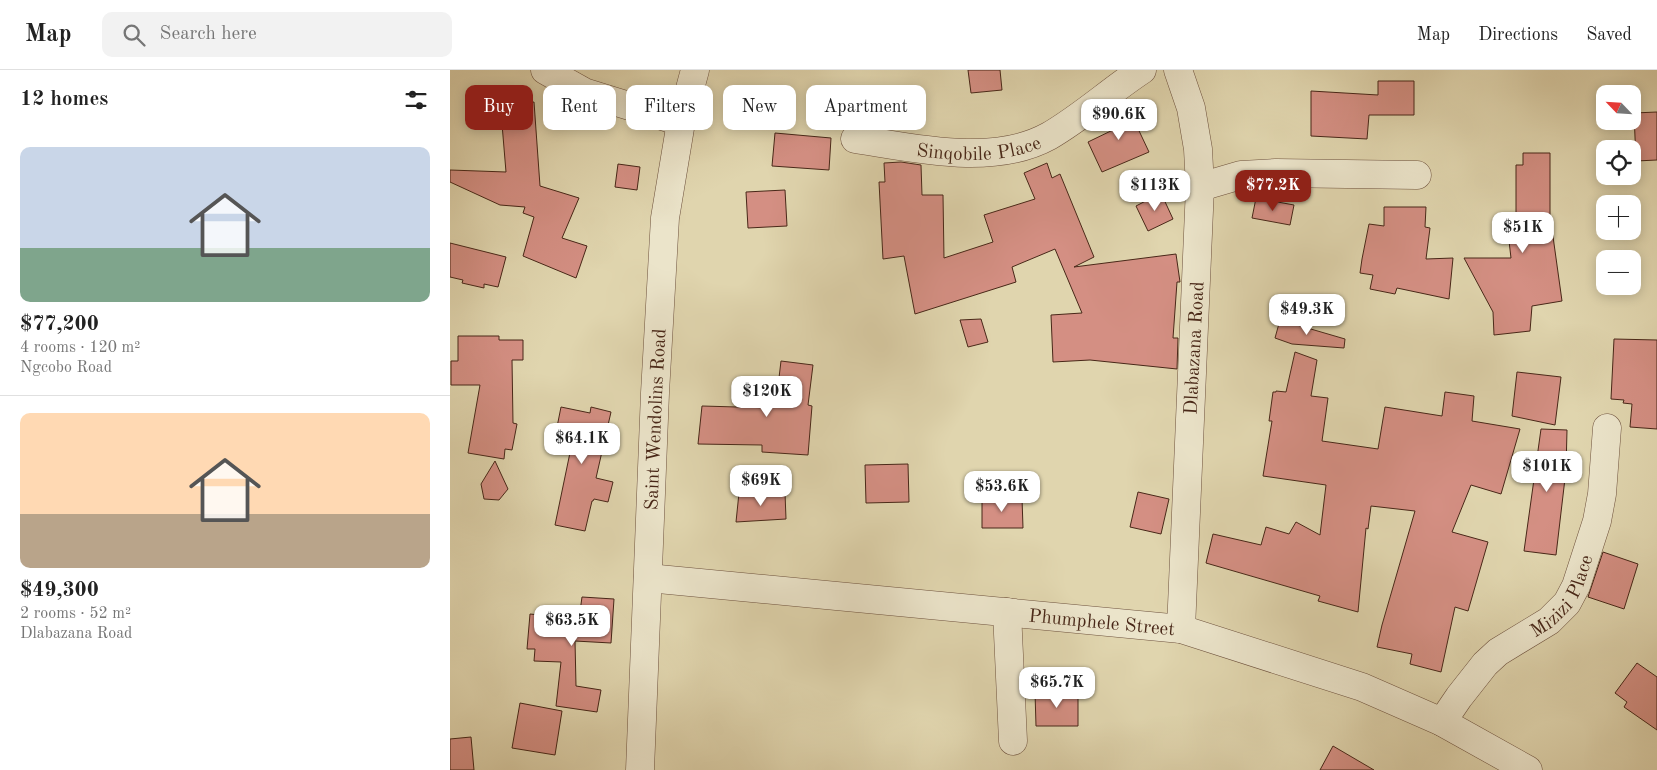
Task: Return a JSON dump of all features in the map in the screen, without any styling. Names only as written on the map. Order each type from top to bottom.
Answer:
[{"type":"street","points":[[545,70],[584,92],[626,105]]},
{"type":"street","name":"Saint Wendolins Road","points":[[691,85],[695,70]]},
{"type":"street","name":"Sinqobile Place","points":[[854,139],[934,152],[983,153],[1022,146],[1047,137],[1081,116],[1142,70]]},
{"type":"street","name":"Dlabazana Road","points":[[1178,70],[1191,108],[1198,149],[1200,187],[1181,628]]},
{"type":"street","name":"Saint Wendolins Road","points":[[640,770],[655,393],[665,218],[680,130]]},
{"type":"street","points":[[1200,187],[1241,175],[1276,173],[1417,175]]},
{"type":"street","name":"Mizizi Place","points":[[1442,722],[1485,664],[1498,652],[1549,621],[1567,603],[1576,586],[1597,521],[1602,494],[1607,428]]},
{"type":"street","name":"Phumphele Street","points":[[648,578],[1181,628],[1362,687],[1442,722],[1528,770]]},
{"type":"street","points":[[1007,612],[1013,741]]},
{"type":"building","points":[[968,70],[1000,70],[1002,90],[971,93]]},
{"type":"building","points":[[1378,81],[1414,81],[1414,115],[1369,115],[1367,139],[1311,136],[1311,91],[1378,95]]},
{"type":"building","points":[[1125,101],[1149,152],[1102,172],[1088,142],[1117,128],[1110,112]]},
{"type":"building","points":[[533,102],[540,186],[579,198],[562,238],[587,246],[576,278],[523,256],[534,217],[523,213],[525,207],[500,205],[450,182],[450,170],[506,172],[502,130],[533,130]]},
{"type":"building","points":[[1657,112],[1657,160],[1641,161],[1641,140],[1635,140],[1635,130],[1641,130],[1641,113]]},
{"type":"building","points":[[775,133],[831,138],[829,170],[772,166]]},
{"type":"building","points":[[1523,153],[1550,153],[1550,215],[1562,301],[1532,306],[1530,331],[1494,335],[1493,312],[1464,258],[1511,258],[1509,241],[1516,240],[1516,165],[1523,165]]},
{"type":"building","points":[[901,162],[921,165],[922,195],[943,195],[944,258],[993,242],[984,215],[1035,199],[1024,173],[1047,163],[1052,178],[1060,174],[1094,257],[1074,267],[1176,254],[1180,282],[1177,282],[1173,338],[1178,338],[1177,369],[1090,360],[1053,362],[1051,315],[1082,313],[1055,249],[1012,267],[1016,282],[915,314],[904,256],[883,259],[879,182],[885,182],[884,163]]},
{"type":"building","points":[[618,164],[640,167],[637,190],[615,187]]},
{"type":"building","points":[[785,190],[787,226],[748,228],[746,192]]},
{"type":"building","points":[[1161,193],[1173,219],[1148,231],[1136,206]]},
{"type":"building","points":[[1256,198],[1294,205],[1290,225],[1252,218]]},
{"type":"building","points":[[1384,207],[1426,207],[1425,227],[1430,228],[1426,259],[1453,258],[1449,299],[1397,288],[1395,294],[1370,289],[1373,275],[1360,273],[1362,259],[1369,224],[1384,226]]},
{"type":"building","points":[[450,243],[506,257],[498,287],[484,284],[484,288],[462,283],[463,280],[450,277]]},
{"type":"building","points":[[981,319],[988,342],[968,347],[960,320]]},
{"type":"building","points":[[1280,320],[1345,339],[1344,348],[1292,344],[1275,338]]},
{"type":"building","points":[[458,336],[499,336],[499,340],[523,340],[523,360],[512,360],[513,423],[517,424],[512,450],[505,449],[504,459],[468,453],[480,385],[451,385],[451,361],[458,361]]},
{"type":"building","points":[[1614,339],[1657,340],[1657,429],[1630,427],[1632,404],[1623,403],[1624,400],[1611,399]]},
{"type":"building","points":[[1295,352],[1317,360],[1311,396],[1328,398],[1322,441],[1378,449],[1385,407],[1442,416],[1445,392],[1474,396],[1472,421],[1520,429],[1501,494],[1471,485],[1452,532],[1488,542],[1468,611],[1455,607],[1441,672],[1410,664],[1412,654],[1377,647],[1415,511],[1371,506],[1368,529],[1366,528],[1358,612],[1318,601],[1320,596],[1206,563],[1213,534],[1261,545],[1266,527],[1289,534],[1296,522],[1320,535],[1326,485],[1263,476],[1272,421],[1269,421],[1273,392],[1286,392]]},
{"type":"building","points":[[781,361],[813,365],[808,405],[812,406],[808,455],[762,452],[762,445],[698,444],[702,406],[772,408],[772,404],[776,403]]},
{"type":"building","points":[[1517,372],[1561,377],[1555,425],[1512,416]]},
{"type":"building","points":[[561,407],[590,413],[591,407],[611,412],[596,478],[613,482],[608,502],[594,499],[592,501],[585,531],[555,525],[572,443],[560,440],[563,428],[557,427]]},
{"type":"building","points":[[1541,429],[1567,430],[1566,470],[1556,555],[1524,551]]},
{"type":"building","points":[[495,461],[508,489],[499,500],[484,499],[481,484]]},
{"type":"building","points":[[908,464],[909,502],[866,503],[865,465]]},
{"type":"building","points":[[1138,492],[1169,499],[1161,534],[1130,527]]},
{"type":"building","points":[[739,493],[785,493],[786,519],[736,522]]},
{"type":"building","points":[[982,498],[1022,498],[1023,528],[982,528]]},
{"type":"building","points":[[1603,552],[1638,564],[1624,609],[1588,597]]},
{"type":"building","points":[[582,597],[614,599],[611,643],[575,641],[576,686],[601,690],[597,712],[556,706],[561,662],[534,661],[535,649],[527,649],[530,614],[579,619]]},
{"type":"building","points":[[1637,663],[1657,677],[1657,730],[1624,707],[1627,702],[1615,693]]},
{"type":"building","points":[[1078,691],[1078,726],[1036,726],[1035,692]]},
{"type":"building","points":[[520,703],[562,711],[555,755],[512,748]]},
{"type":"building","points":[[471,737],[474,770],[450,770],[450,739]]},
{"type":"building","points":[[1333,746],[1374,770],[1320,770]]}]
